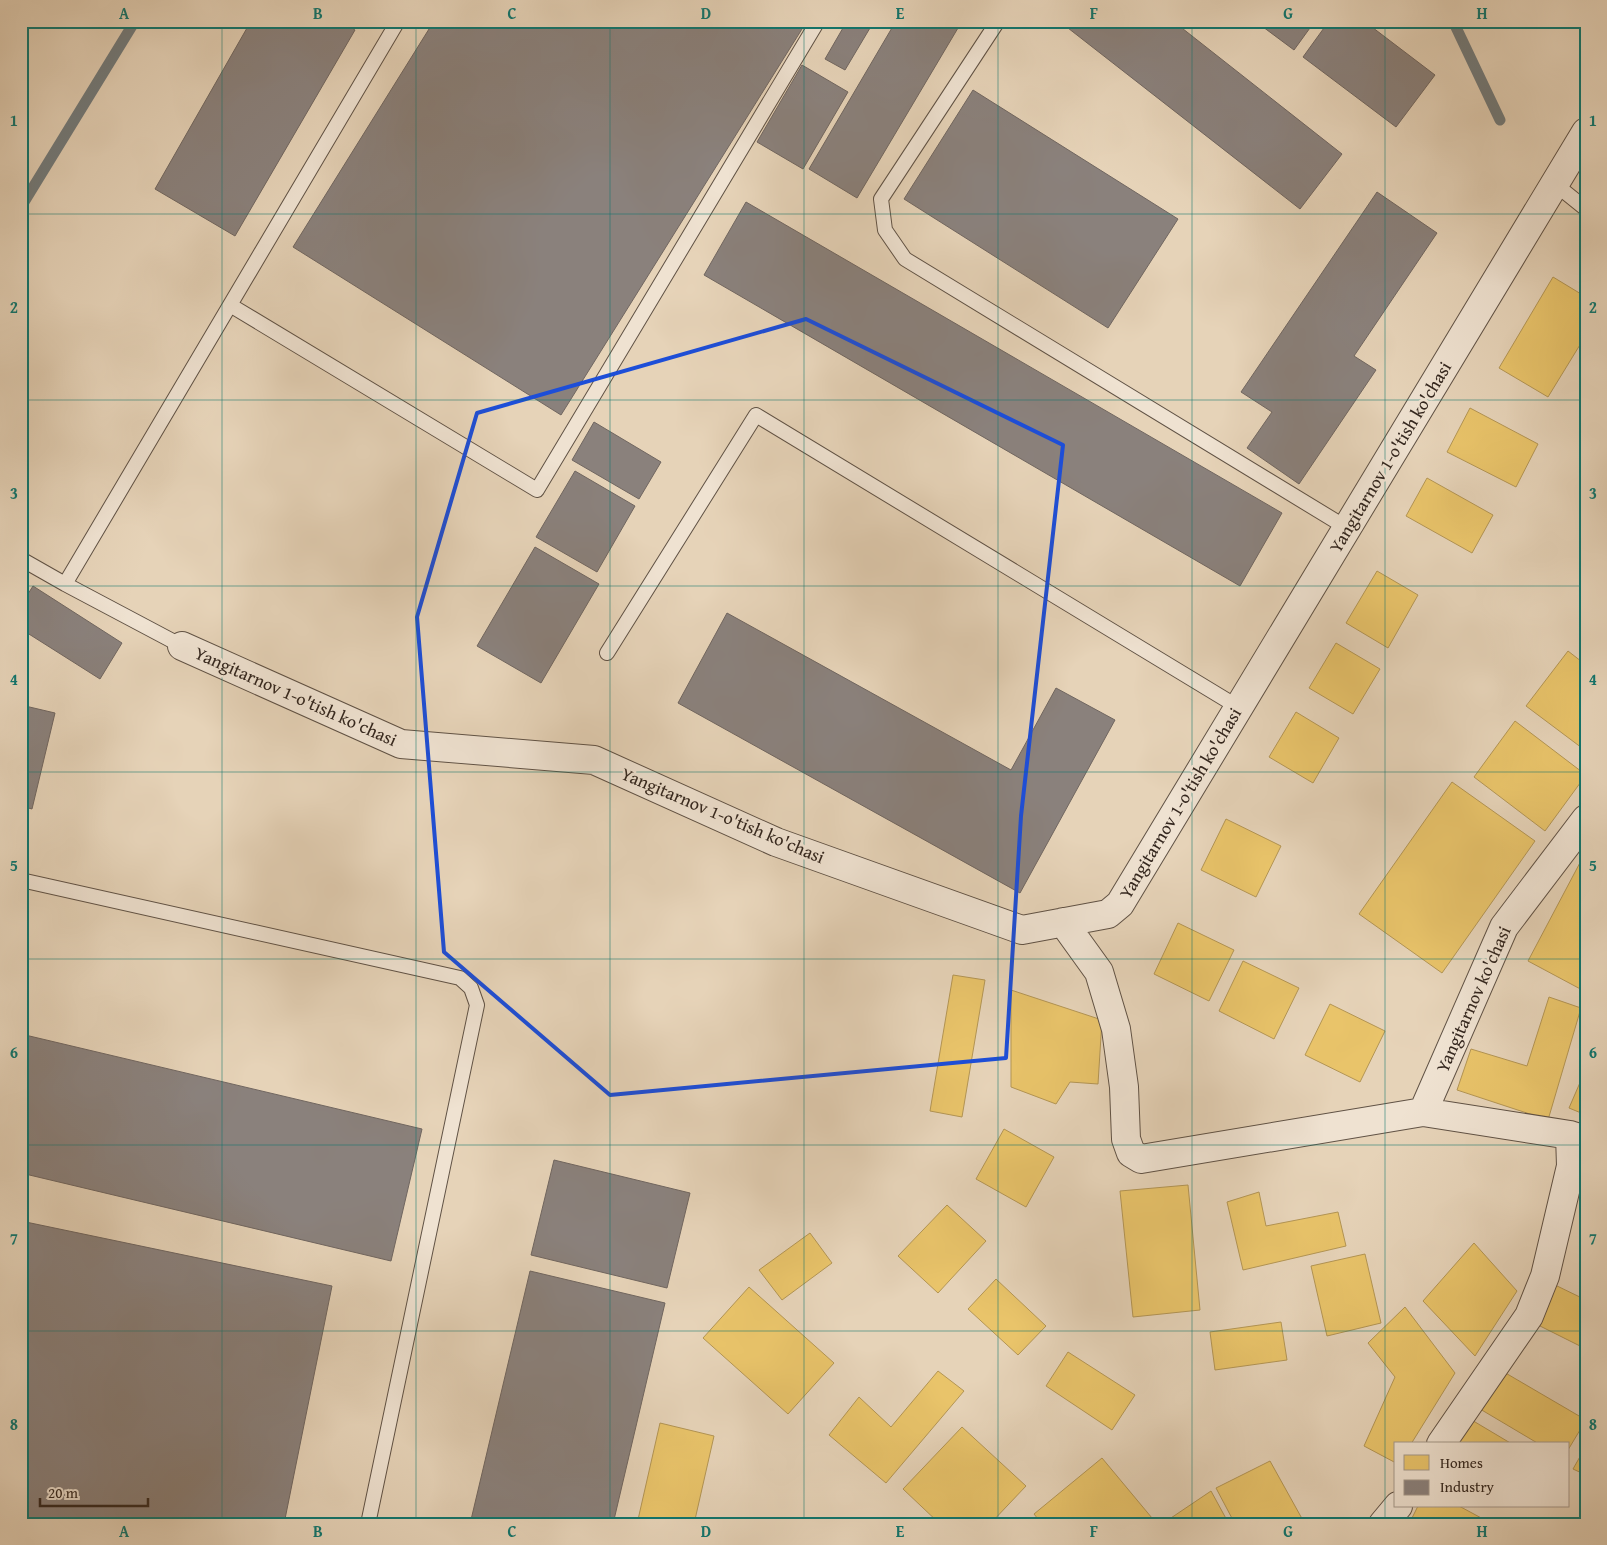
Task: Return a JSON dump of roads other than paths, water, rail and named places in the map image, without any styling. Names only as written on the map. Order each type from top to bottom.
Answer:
[{"type":"street","name":"Yangitarnov 1-o'tish ko'chasi","points":[[182,646],[401,744],[594,760],[776,842],[1022,930],[1108,914],[1120,904],[1586,132]]},
{"type":"street","name":"Yangitarnov ko'chasi","points":[[1423,1112],[1504,927],[1586,819]]},
{"type":"street","points":[[1063,922],[1100,972],[1116,1029],[1124,1087],[1126,1139],[1131,1153],[1141,1159],[1423,1112],[1578,1138],[1545,1276],[1535,1302],[1528,1316],[1442,1442]]},
{"type":"street","points":[[1383,1524],[1396,1508]]},
{"type":"lane","points":[[65,584],[398,21]]},
{"type":"lane","points":[[230,305],[537,490],[818,21]]},
{"type":"lane","points":[[998,21],[881,199],[885,230],[905,259],[1347,528]]},
{"type":"lane","points":[[1555,184],[1586,209]]},
{"type":"lane","points":[[607,653],[756,415],[1238,707]]},
{"type":"lane","points":[[21,559],[182,646]]},
{"type":"lane","points":[[21,880],[460,978],[471,988],[477,1005],[368,1524]]},
{"type":"waterway","points":[[21,207],[135,21]]},
{"type":"waterway","points":[[1453,21],[1500,120]]}]
